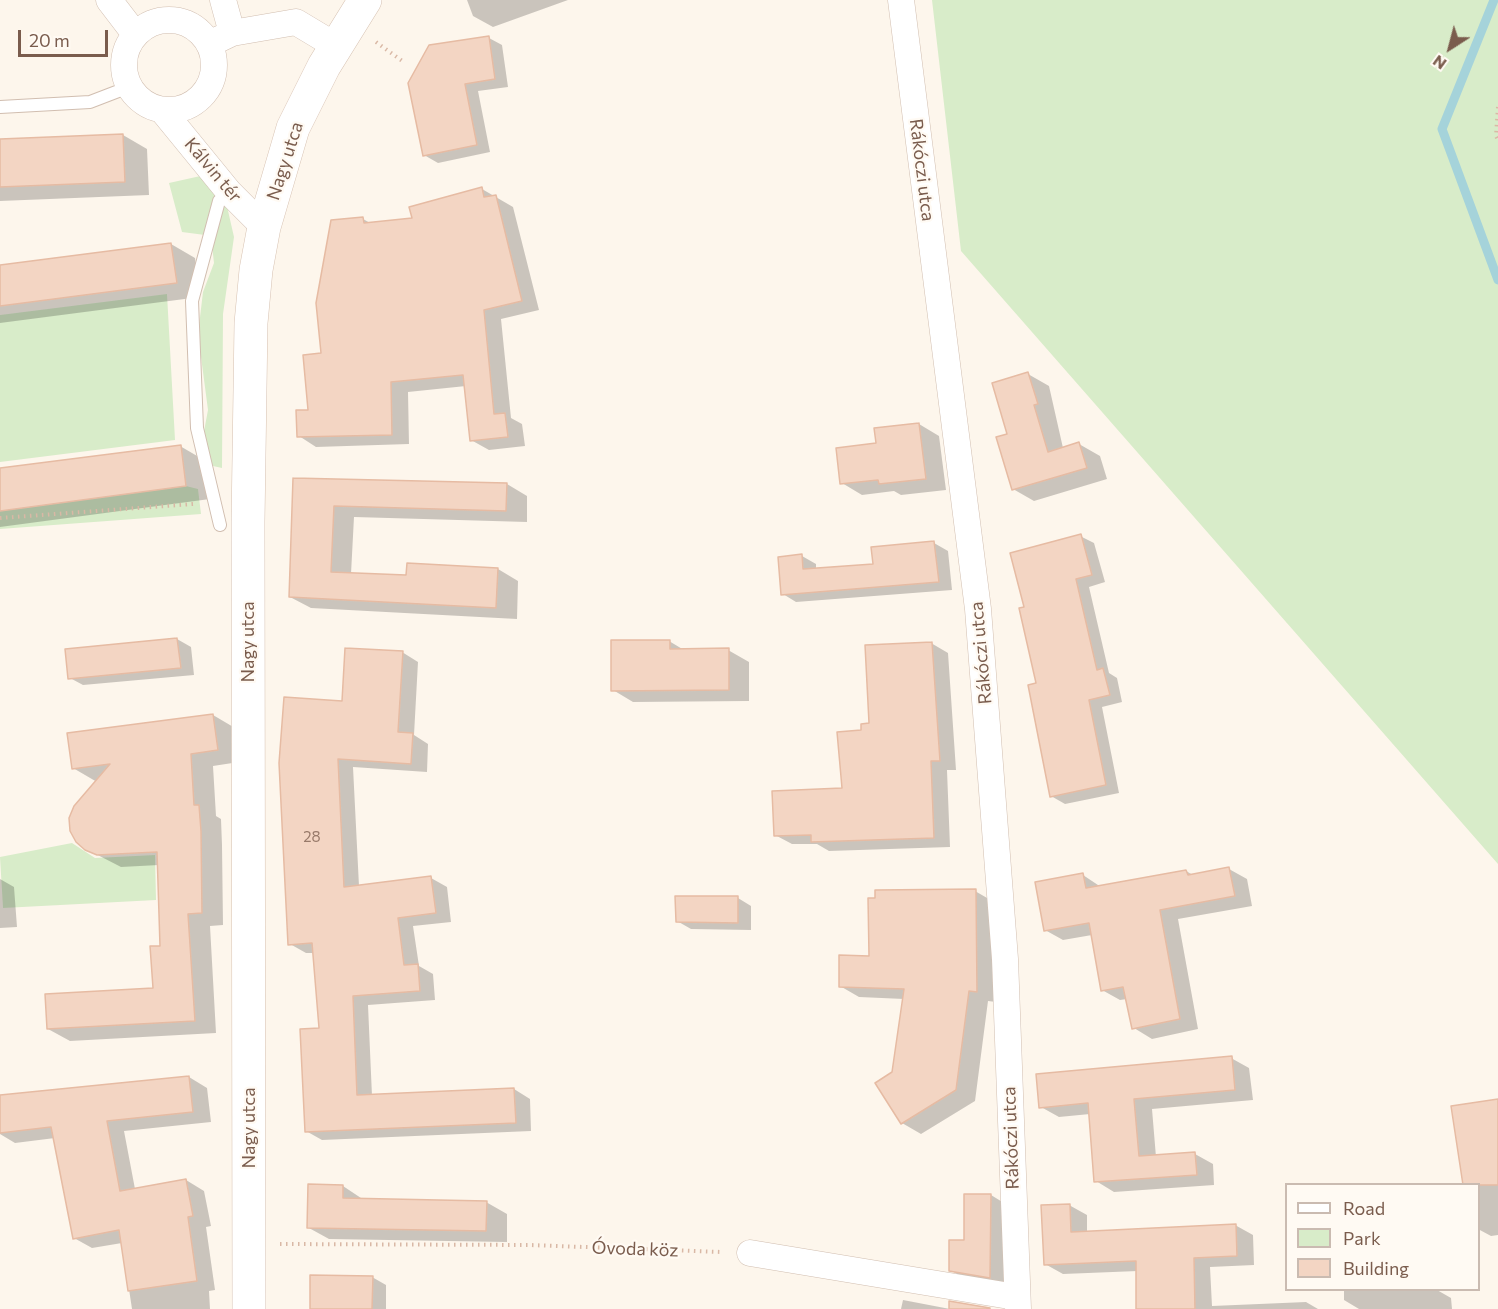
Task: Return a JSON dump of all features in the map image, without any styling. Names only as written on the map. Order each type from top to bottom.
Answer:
[{"type":"main road","name":"Nagy utca","points":[[249,1309],[248,510],[251,323],[256,270],[264,227],[293,128],[336,46],[365,0]]},
{"type":"street","points":[[109,0],[135,34]]},
{"type":"street","points":[[223,0],[232,33]]},
{"type":"street","name":"Rákóczi utca","points":[[901,0],[978,609],[1005,958],[1017,1303]]},
{"type":"street","points":[[174,20],[188,24],[200,32],[209,44],[214,58],[214,73],[209,87],[189,106],[176,110],[162,110],[148,106],[129,87],[123,60],[135,34],[146,26],[159,21],[174,20]]},
{"type":"street","points":[[209,44],[232,33],[296,22],[336,46]]},
{"type":"street","name":"Kálvin tér","points":[[162,110],[230,192],[264,227]]},
{"type":"street","points":[[750,1252],[1017,1303]]},
{"type":"lane","points":[[0,106],[90,102],[129,87]]},
{"type":"lane","points":[[220,525],[197,428],[192,301],[219,201],[230,192]]},
{"type":"path","points":[[1498,107],[1496,136],[1498,140]]},
{"type":"path","points":[[0,518],[215,502]]},
{"type":"path","name":"Óvoda köz","points":[[249,1244],[530,1245],[750,1252]]},
{"type":"green space","points":[[932,0],[1498,0],[1498,864],[961,251]]},
{"type":"green space","points":[[205,175],[226,202],[234,237],[223,314],[222,468],[213,466],[201,447],[208,410],[198,334],[203,292],[214,263],[212,245],[205,235],[182,232],[169,183]]},
{"type":"green space","points":[[167,294],[175,440],[0,462],[0,315]]},
{"type":"green space","points":[[186,486],[198,489],[201,514],[0,529],[0,511]]},
{"type":"green space","points":[[72,843],[95,858],[155,855],[156,900],[3,908],[0,857]]},
{"type":"building","points":[[489,36],[495,79],[465,84],[477,145],[423,156],[408,83],[429,45]]},
{"type":"building","points":[[123,134],[125,182],[0,187],[0,139]]},
{"type":"building","points":[[482,187],[484,197],[496,195],[522,301],[484,310],[494,414],[505,413],[508,437],[470,441],[463,375],[391,382],[392,435],[297,437],[296,410],[308,410],[303,355],[321,353],[316,303],[331,220],[363,217],[364,223],[412,218],[409,207]]},
{"type":"building","points":[[171,243],[177,283],[0,306],[0,265]]},
{"type":"building","points":[[1028,372],[1038,404],[1034,405],[1048,452],[1079,442],[1087,468],[1012,490],[996,437],[1007,434],[992,383]]},
{"type":"building","points":[[919,423],[926,479],[879,484],[878,480],[840,484],[836,448],[876,443],[874,428]]},
{"type":"building","points":[[181,445],[186,486],[0,511],[0,468]]},
{"type":"building","points":[[293,478],[507,483],[506,511],[334,506],[331,572],[406,575],[407,563],[498,568],[496,608],[289,597]]},
{"type":"building","points":[[1081,534],[1092,575],[1076,579],[1097,670],[1103,668],[1110,695],[1089,700],[1106,785],[1050,797],[1028,685],[1036,683],[1019,608],[1024,607],[1010,553]]},
{"type":"building","points":[[934,541],[939,582],[781,595],[778,557],[802,554],[803,569],[873,564],[871,547]]},
{"type":"building","points":[[177,638],[181,668],[68,679],[65,649]]},
{"type":"building","points":[[611,640],[670,640],[670,649],[729,648],[729,690],[611,691]]},
{"type":"building","points":[[932,642],[940,761],[931,761],[934,838],[811,842],[811,835],[774,836],[772,791],[842,788],[837,732],[861,730],[861,724],[869,723],[865,645]]},
{"type":"building","points":[[345,648],[403,651],[398,732],[413,733],[411,764],[338,759],[344,887],[431,876],[436,913],[398,918],[404,965],[418,964],[420,991],[353,996],[357,1095],[514,1088],[516,1123],[305,1132],[300,1029],[319,1028],[312,943],[288,945],[279,763],[284,697],[342,701]]},
{"type":"building","points":[[213,714],[218,750],[191,754],[194,805],[199,805],[201,831],[202,913],[188,914],[195,1021],[47,1029],[45,994],[153,988],[150,946],[160,946],[157,852],[97,855],[85,850],[76,842],[70,831],[69,818],[74,806],[110,764],[72,769],[67,733]]},
{"type":"building","points":[[1229,867],[1235,896],[1160,910],[1180,1019],[1132,1029],[1123,987],[1101,991],[1089,923],[1044,931],[1035,882],[1083,873],[1086,888],[1186,870],[1188,875]]},
{"type":"building","points":[[976,889],[977,992],[969,991],[956,1090],[901,1124],[875,1083],[892,1072],[904,989],[839,987],[839,955],[869,956],[868,898],[875,898],[875,890]]},
{"type":"building","points":[[675,896],[738,896],[738,923],[676,922]]},
{"type":"building","points":[[1232,1056],[1235,1090],[1134,1099],[1139,1156],[1195,1152],[1197,1175],[1094,1182],[1088,1103],[1039,1108],[1036,1074]]},
{"type":"building","points":[[189,1076],[193,1112],[107,1121],[120,1191],[186,1179],[193,1216],[188,1217],[197,1281],[128,1291],[119,1230],[73,1239],[51,1127],[0,1133],[0,1095]]},
{"type":"building","points":[[1498,1099],[1498,1185],[1463,1183],[1451,1106]]},
{"type":"building","points":[[308,1184],[343,1185],[343,1198],[487,1201],[486,1231],[307,1228]]},
{"type":"building","points":[[964,1194],[991,1194],[990,1278],[949,1271],[949,1240],[964,1240]]},
{"type":"building","points":[[1070,1204],[1071,1232],[1236,1224],[1237,1256],[1194,1258],[1195,1309],[1136,1309],[1136,1261],[1044,1265],[1041,1205]]},
{"type":"building","points":[[310,1275],[373,1276],[372,1309],[310,1309]]},
{"type":"building","points":[[949,1301],[990,1308],[990,1309],[949,1309]]},
{"type":"waterway","points":[[1494,0],[1442,129],[1498,280]]}]
